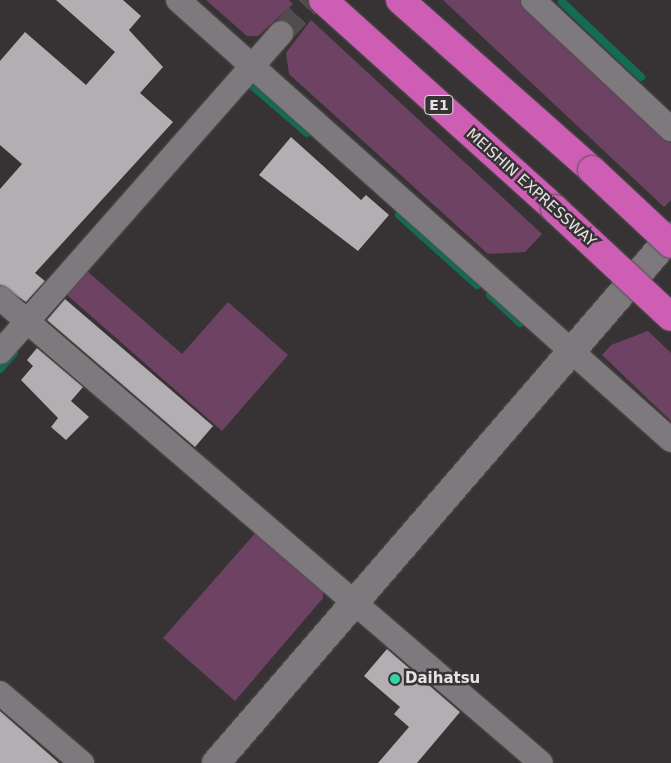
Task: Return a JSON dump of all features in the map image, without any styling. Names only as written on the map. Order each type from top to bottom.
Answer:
[{"type":"highway","name":"MEISHIN EXPRESSWAY","points":[[323,0],[671,318]]},
{"type":"highway","points":[[400,0],[592,170],[671,244]]},
{"type":"street","points":[[178,0],[572,349],[671,440]]},
{"type":"street","points":[[533,0],[671,129]]},
{"type":"street","points":[[0,352],[282,33]]},
{"type":"street","points":[[216,763],[671,236]]},
{"type":"street","points":[[0,298],[355,601],[541,763]]},
{"type":"street","points":[[0,693],[82,763]]},
{"type":"shaded area","points":[[206,0],[289,0],[293,4],[258,36],[247,36]]},
{"type":"shaded area","points":[[443,0],[519,0],[671,143],[671,200],[664,207]]},
{"type":"shaded area","points":[[311,20],[542,234],[525,252],[488,254],[289,74],[286,53]]},
{"type":"shaded area","points":[[87,271],[182,354],[228,302],[288,355],[222,431],[66,294]]},
{"type":"shaded area","points":[[648,331],[671,353],[671,421],[602,355],[611,345]]},
{"type":"shaded area","points":[[257,531],[323,588],[323,598],[235,701],[163,638]]},
{"type":"building","points":[[56,0],[123,0],[141,16],[129,30],[163,67],[140,93],[173,122],[35,273],[45,281],[26,302],[0,285],[0,189],[22,164],[0,145],[0,61],[25,32],[86,85],[115,52]]},
{"type":"building","points":[[291,137],[361,200],[366,195],[389,215],[358,251],[259,175]]},
{"type":"building","points":[[65,299],[213,426],[195,447],[47,320]]},
{"type":"building","points":[[37,348],[83,387],[71,401],[89,417],[66,440],[51,427],[58,418],[21,380],[33,366],[27,360]]},
{"type":"building","points":[[387,649],[460,712],[417,763],[378,763],[409,727],[394,714],[400,707],[364,676]]},
{"type":"building","points":[[0,711],[59,763],[0,763]]},
{"type":"waterway","points":[[562,2],[641,77]]},
{"type":"waterway","points":[[244,87],[248,82],[307,133]]},
{"type":"waterway","points":[[399,215],[477,285]]},
{"type":"waterway","points":[[490,295],[520,323]]},
{"type":"waterway","points":[[0,369],[14,353]]},
{"type":"tunnel","points":[[281,33],[312,0]]},
{"type":"place","name":"Daihatsu","points":[[395,679]]}]
